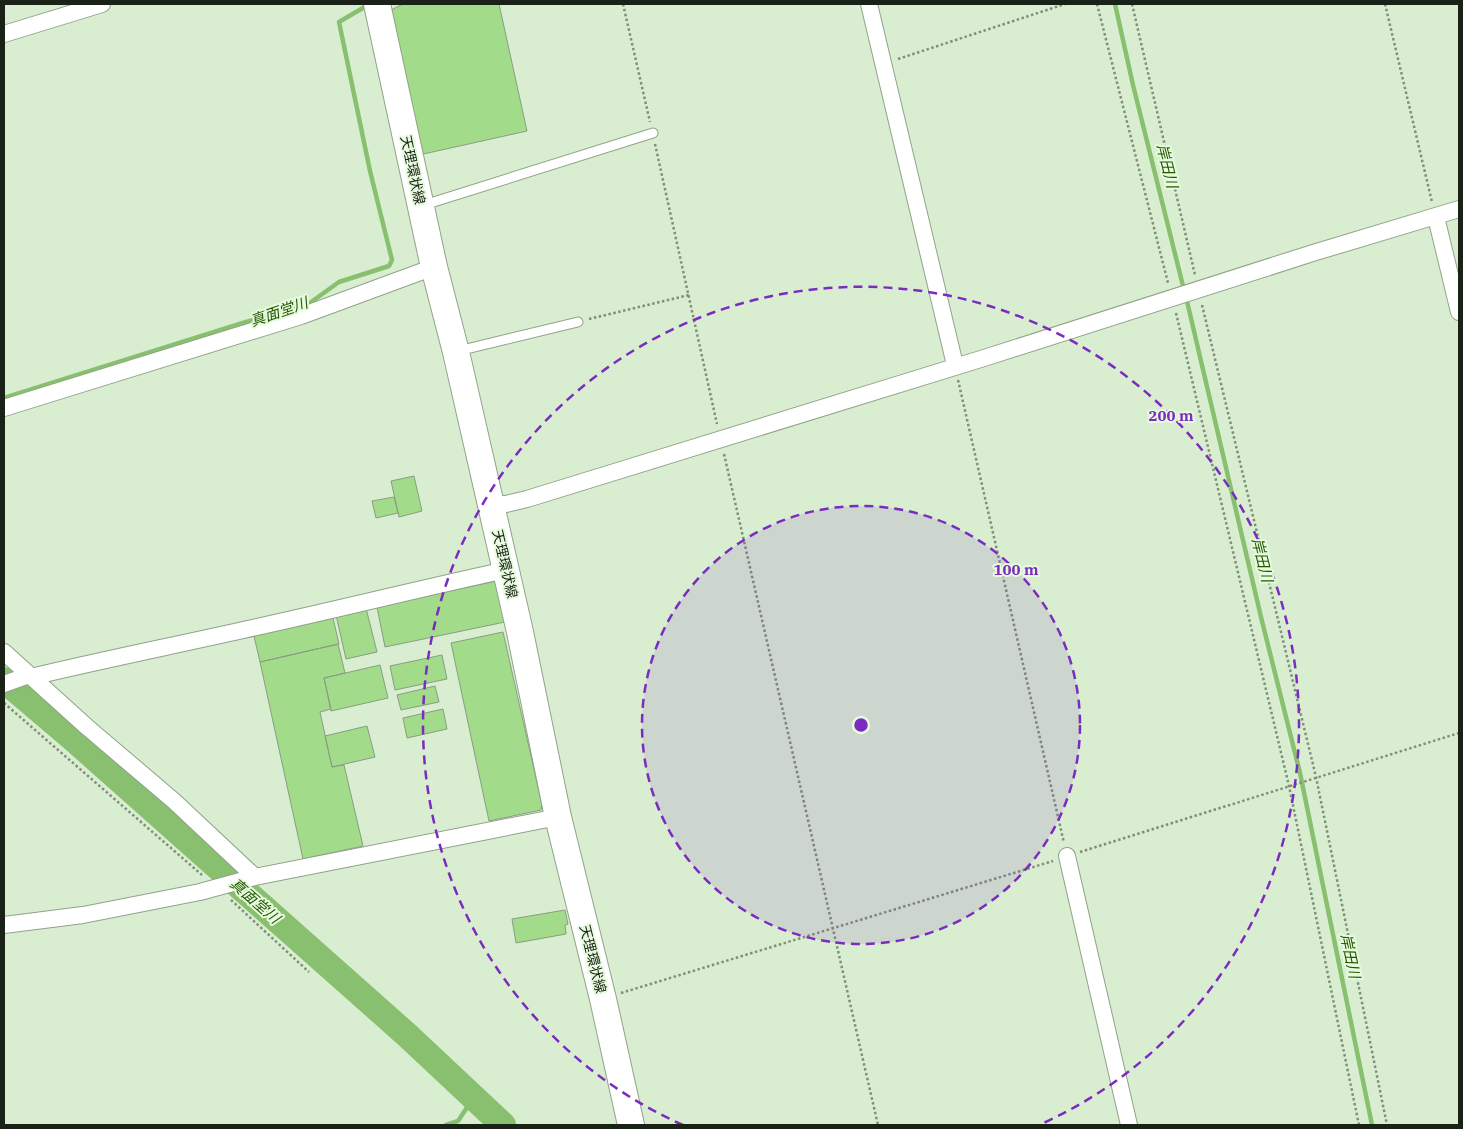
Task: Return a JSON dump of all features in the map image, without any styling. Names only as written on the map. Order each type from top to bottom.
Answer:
[{"type":"main road","name":"天理環状線","points":[[378,8],[420,206],[492,504],[558,817],[603,999],[630,1125]]},
{"type":"street","points":[[4,34],[102,4]]},
{"type":"street","points":[[869,4],[955,365]]},
{"type":"street","points":[[492,504],[506,504],[527,499],[1459,209]]},
{"type":"street","points":[[1436,217],[1459,312]]},
{"type":"street","points":[[4,408],[301,316],[434,267]]},
{"type":"street","points":[[4,684],[27,677],[506,570]]},
{"type":"street","points":[[4,652],[27,677],[174,801],[252,878]]},
{"type":"street","points":[[4,925],[83,915],[220,887],[252,878],[558,817]]},
{"type":"street","points":[[1067,856],[1129,1125]]},
{"type":"lane","points":[[420,206],[652,133]]},
{"type":"lane","points":[[456,352],[578,322]]},
{"type":"path","points":[[623,4],[720,439],[878,1125]]},
{"type":"path","points":[[883,64],[1065,4]]},
{"type":"path","points":[[1097,4],[1172,298],[1289,786],[1359,1125]]},
{"type":"path","points":[[1132,4],[1198,289],[1316,777],[1387,1125]]},
{"type":"path","points":[[1385,4],[1436,217]]},
{"type":"path","points":[[578,322],[689,295]]},
{"type":"path","points":[[955,365],[1067,856]]},
{"type":"path","points":[[4,703],[220,887],[309,972]]},
{"type":"path","points":[[603,999],[1459,733]]},
{"type":"building","points":[[403,4],[499,4],[527,131],[419,155],[387,12]]},
{"type":"building","points":[[414,476],[422,511],[399,517],[391,481]]},
{"type":"building","points":[[394,497],[398,513],[376,518],[372,501]]},
{"type":"building","points":[[496,581],[505,622],[385,647],[377,607]]},
{"type":"building","points":[[366,608],[377,652],[346,659],[336,615]]},
{"type":"building","points":[[333,618],[339,644],[260,662],[254,636]]},
{"type":"building","points":[[503,632],[542,805],[541,810],[489,821],[451,643]]},
{"type":"building","points":[[338,644],[345,673],[324,678],[331,709],[320,712],[332,767],[344,765],[363,846],[303,859],[260,662]]},
{"type":"building","points":[[442,655],[447,679],[395,690],[390,666]]},
{"type":"building","points":[[380,665],[388,698],[331,711],[324,678]]},
{"type":"building","points":[[435,686],[439,702],[401,710],[397,695]]},
{"type":"building","points":[[443,709],[447,729],[407,738],[403,718]]},
{"type":"building","points":[[367,726],[375,757],[332,767],[325,736]]},
{"type":"building","points":[[565,910],[568,924],[565,925],[566,934],[516,943],[512,919]]},
{"type":"waterway","name":"岸田川","points":[[1115,4],[1184,290]]},
{"type":"waterway","name":"真面堂川","points":[[4,398],[246,322],[307,305],[339,282],[389,266],[392,260],[370,171],[339,22],[368,5]]},
{"type":"waterway","name":"岸田川","points":[[1186,297],[1261,617],[1300,773],[1372,1125]]},
{"type":"waterway","name":"真面堂川","points":[[4,680],[70,736],[407,1035],[503,1125]]},
{"type":"waterway","points":[[446,1125],[458,1121],[474,1097]]}]
